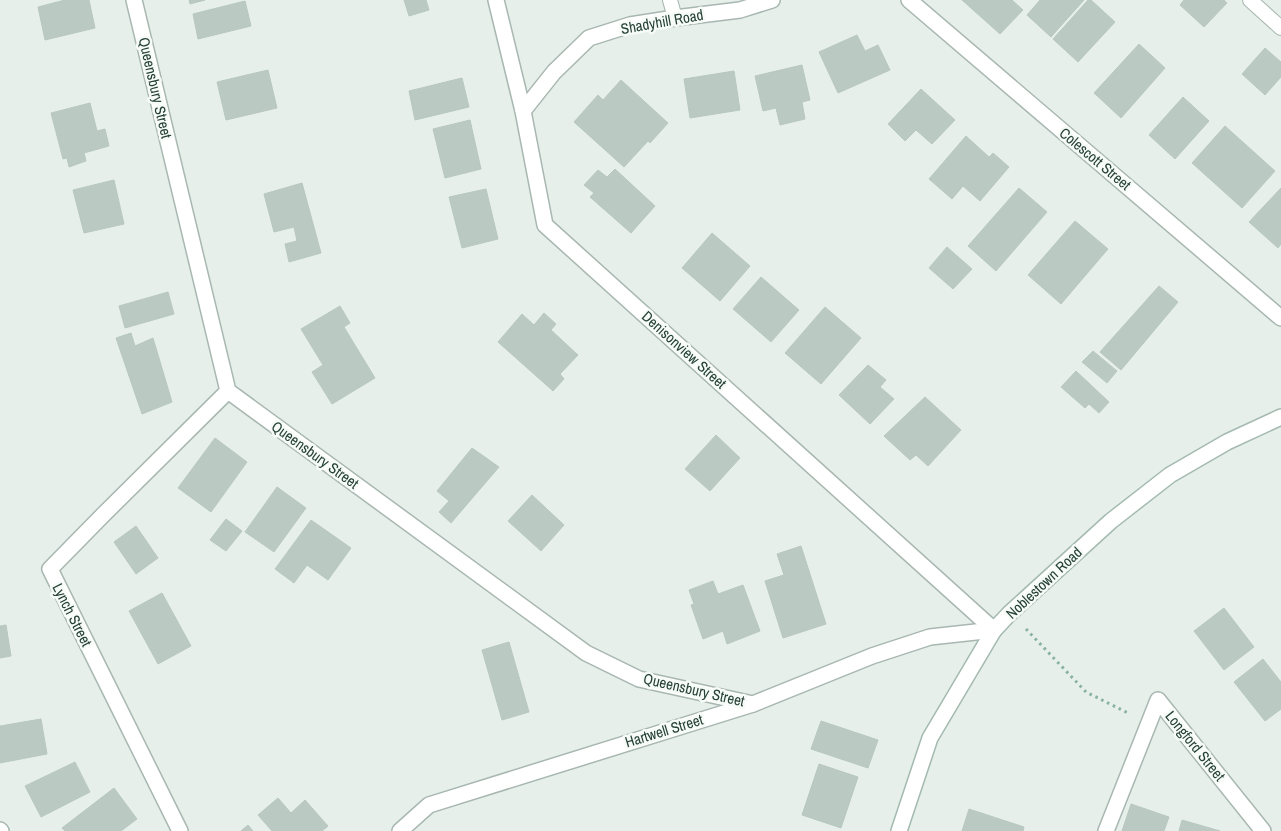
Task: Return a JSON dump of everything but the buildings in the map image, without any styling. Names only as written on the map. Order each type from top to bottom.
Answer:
[{"type":"street","name":"Queensbury Street","points":[[134,0],[228,391],[586,654],[639,679],[753,704]]},
{"type":"street","name":"Denisonview Street","points":[[496,0],[523,111],[545,225],[994,630]]},
{"type":"street","name":"Shadyhill Road","points":[[523,111],[554,72],[589,38],[630,25],[740,10],[772,0]]},
{"type":"street","name":"Colescott Street","points":[[910,0],[1281,318]]},
{"type":"street","name":"Lynch Street","points":[[180,831],[50,569],[228,391]]},
{"type":"street","name":"Noblestown Road","points":[[899,831],[930,738],[994,630],[1010,613],[1111,521],[1170,474],[1227,442],[1281,417]]},
{"type":"street","name":"Hartwell Street","points":[[400,831],[429,805],[753,704],[872,656],[930,636],[994,630]]},
{"type":"street","name":"Longford Street","points":[[1106,831],[1158,700],[1263,831]]},
{"type":"lane","points":[[670,0],[675,18]]},
{"type":"lane","points":[[1250,0],[1281,28]]},
{"type":"path","points":[[1010,613],[1086,692],[1148,724]]}]
